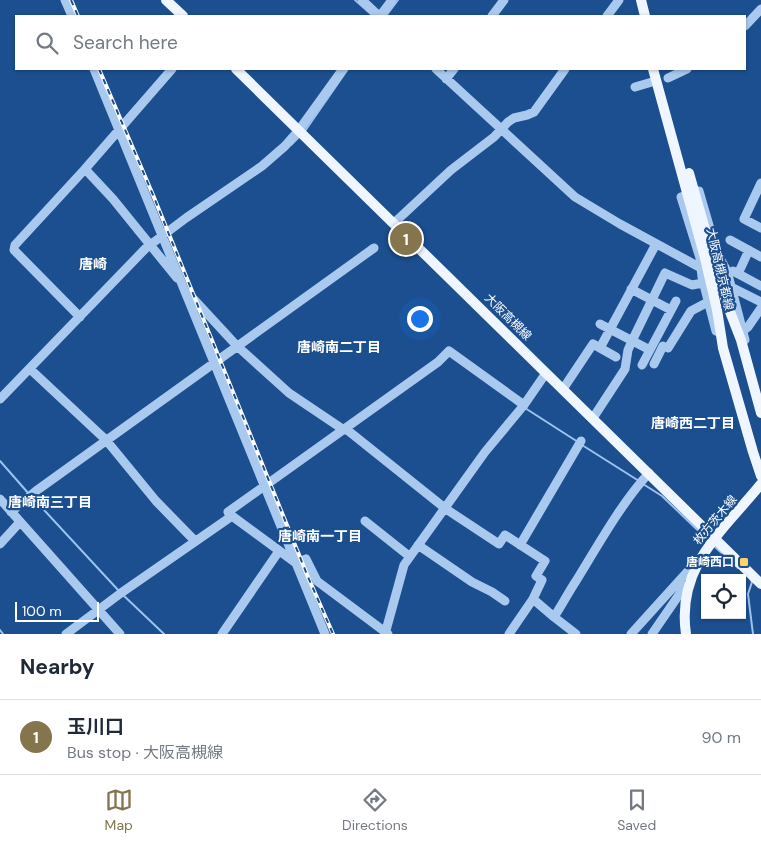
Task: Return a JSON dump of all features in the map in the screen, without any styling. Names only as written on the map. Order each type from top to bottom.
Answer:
[{"type":"main road","points":[[166,0],[182,15]]},
{"type":"main road","points":[[634,0],[638,15]]},
{"type":"main road","points":[[641,0],[645,15]]},
{"type":"main road","name":"大阪高槻線","points":[[237,70],[761,584]]},
{"type":"main road","name":"大阪高槻京都線","points":[[653,70],[705,258],[717,310],[723,348],[752,452],[761,476]]},
{"type":"main road","name":"大阪高槻京都線","points":[[660,70],[712,254],[727,304],[741,340],[761,413]]},
{"type":"main road","name":"枚方茨木線","points":[[686,634],[684,585],[700,558],[761,484]]},
{"type":"street","points":[[65,0],[72,15]]},
{"type":"street","points":[[362,0],[379,15]]},
{"type":"street","points":[[381,15],[392,0]]},
{"type":"street","points":[[493,15],[504,0]]},
{"type":"street","points":[[608,15],[619,0]]},
{"type":"street","points":[[746,25],[761,9]]},
{"type":"street","points":[[94,70],[325,634]]},
{"type":"street","points":[[80,317],[14,250],[15,245],[85,169],[171,70]]},
{"type":"street","points":[[0,399],[150,244],[262,166],[284,146],[299,130],[342,70]]},
{"type":"street","points":[[437,70],[575,197],[701,268]]},
{"type":"street","points":[[446,79],[453,70]]},
{"type":"street","points":[[394,223],[451,170],[494,137],[514,118],[534,112],[564,70]]},
{"type":"street","points":[[668,78],[685,70]]},
{"type":"street","points":[[634,87],[652,82]]},
{"type":"street","points":[[85,169],[150,244],[184,287],[237,346],[289,393],[345,430],[445,508],[499,544],[505,535],[545,561],[536,576],[542,580],[533,599],[509,634]]},
{"type":"street","points":[[761,184],[757,204],[744,220],[761,228]]},
{"type":"street","points":[[696,191],[699,191],[717,254],[727,271],[743,331],[748,368]]},
{"type":"street","points":[[684,196],[681,197],[700,258],[703,283],[716,331]]},
{"type":"street","points":[[730,240],[761,257]]},
{"type":"street","points":[[600,348],[656,244]]},
{"type":"street","points":[[11,512],[36,491],[106,440],[374,248]]},
{"type":"street","points":[[749,250],[735,272],[761,286]]},
{"type":"street","points":[[593,418],[625,370],[628,350],[666,273],[692,285],[703,283]]},
{"type":"street","points":[[731,287],[761,302]]},
{"type":"street","points":[[632,289],[671,310]]},
{"type":"street","points":[[642,365],[676,301]]},
{"type":"street","points":[[654,364],[668,349],[691,311],[708,302]]},
{"type":"street","points":[[743,331],[761,308]]},
{"type":"street","points":[[600,324],[632,341],[668,349]]},
{"type":"street","points":[[563,389],[593,344],[616,357]]},
{"type":"street","points":[[230,516],[228,512],[438,362],[449,350],[524,404]]},
{"type":"street","points":[[30,369],[106,440],[156,500],[195,542]]},
{"type":"street","points":[[296,563],[306,559],[317,581],[387,634],[403,568],[409,556],[546,373]]},
{"type":"street","points":[[520,545],[581,441]]},
{"type":"street","points":[[554,617],[637,486],[649,473]]},
{"type":"street","points":[[0,499],[120,634]]},
{"type":"street","points":[[66,634],[230,516]]},
{"type":"street","points":[[230,516],[296,563]]},
{"type":"street","points":[[365,521],[409,556]]},
{"type":"street","points":[[0,544],[20,522]]},
{"type":"street","points":[[418,545],[472,582],[505,601]]},
{"type":"street","points":[[222,634],[279,551]]},
{"type":"street","points":[[631,634],[684,585]]},
{"type":"street","points":[[652,634],[684,585]]},
{"type":"street","points":[[533,599],[576,634]]},
{"type":"waterway","points":[[355,0],[372,15]]},
{"type":"waterway","points":[[387,15],[398,0]]},
{"type":"waterway","points":[[305,131],[347,70]]},
{"type":"waterway","points":[[291,145],[300,136]]},
{"type":"waterway","points":[[525,408],[578,442]]},
{"type":"waterway","points":[[582,445],[639,481]]},
{"type":"waterway","points":[[0,461],[29,494]]},
{"type":"waterway","points":[[643,484],[662,496],[709,541]]},
{"type":"waterway","points":[[32,497],[119,591]]},
{"type":"waterway","points":[[714,546],[738,568]]},
{"type":"waterway","points":[[751,580],[748,594],[753,634]]},
{"type":"waterway","points":[[122,594],[164,634]]},
{"type":"waterway","points":[[0,630],[3,634]]},
{"type":"railway","points":[[71,0],[78,15]]},
{"type":"railway","points":[[99,70],[153,195],[308,577],[333,634]]},
{"type":"place","name":"玉川口","points":[[406,239]]},
{"type":"place","name":"唐崎西口","points":[[744,562]]},
{"type":"district","name":"唐崎","points":[[93,264]]},
{"type":"district","name":"唐崎南二丁目","points":[[339,347]]},
{"type":"district","name":"唐崎西二丁目","points":[[693,423]]},
{"type":"district","name":"唐崎南三丁目","points":[[50,502]]},
{"type":"district","name":"唐崎南一丁目","points":[[320,536]]}]
